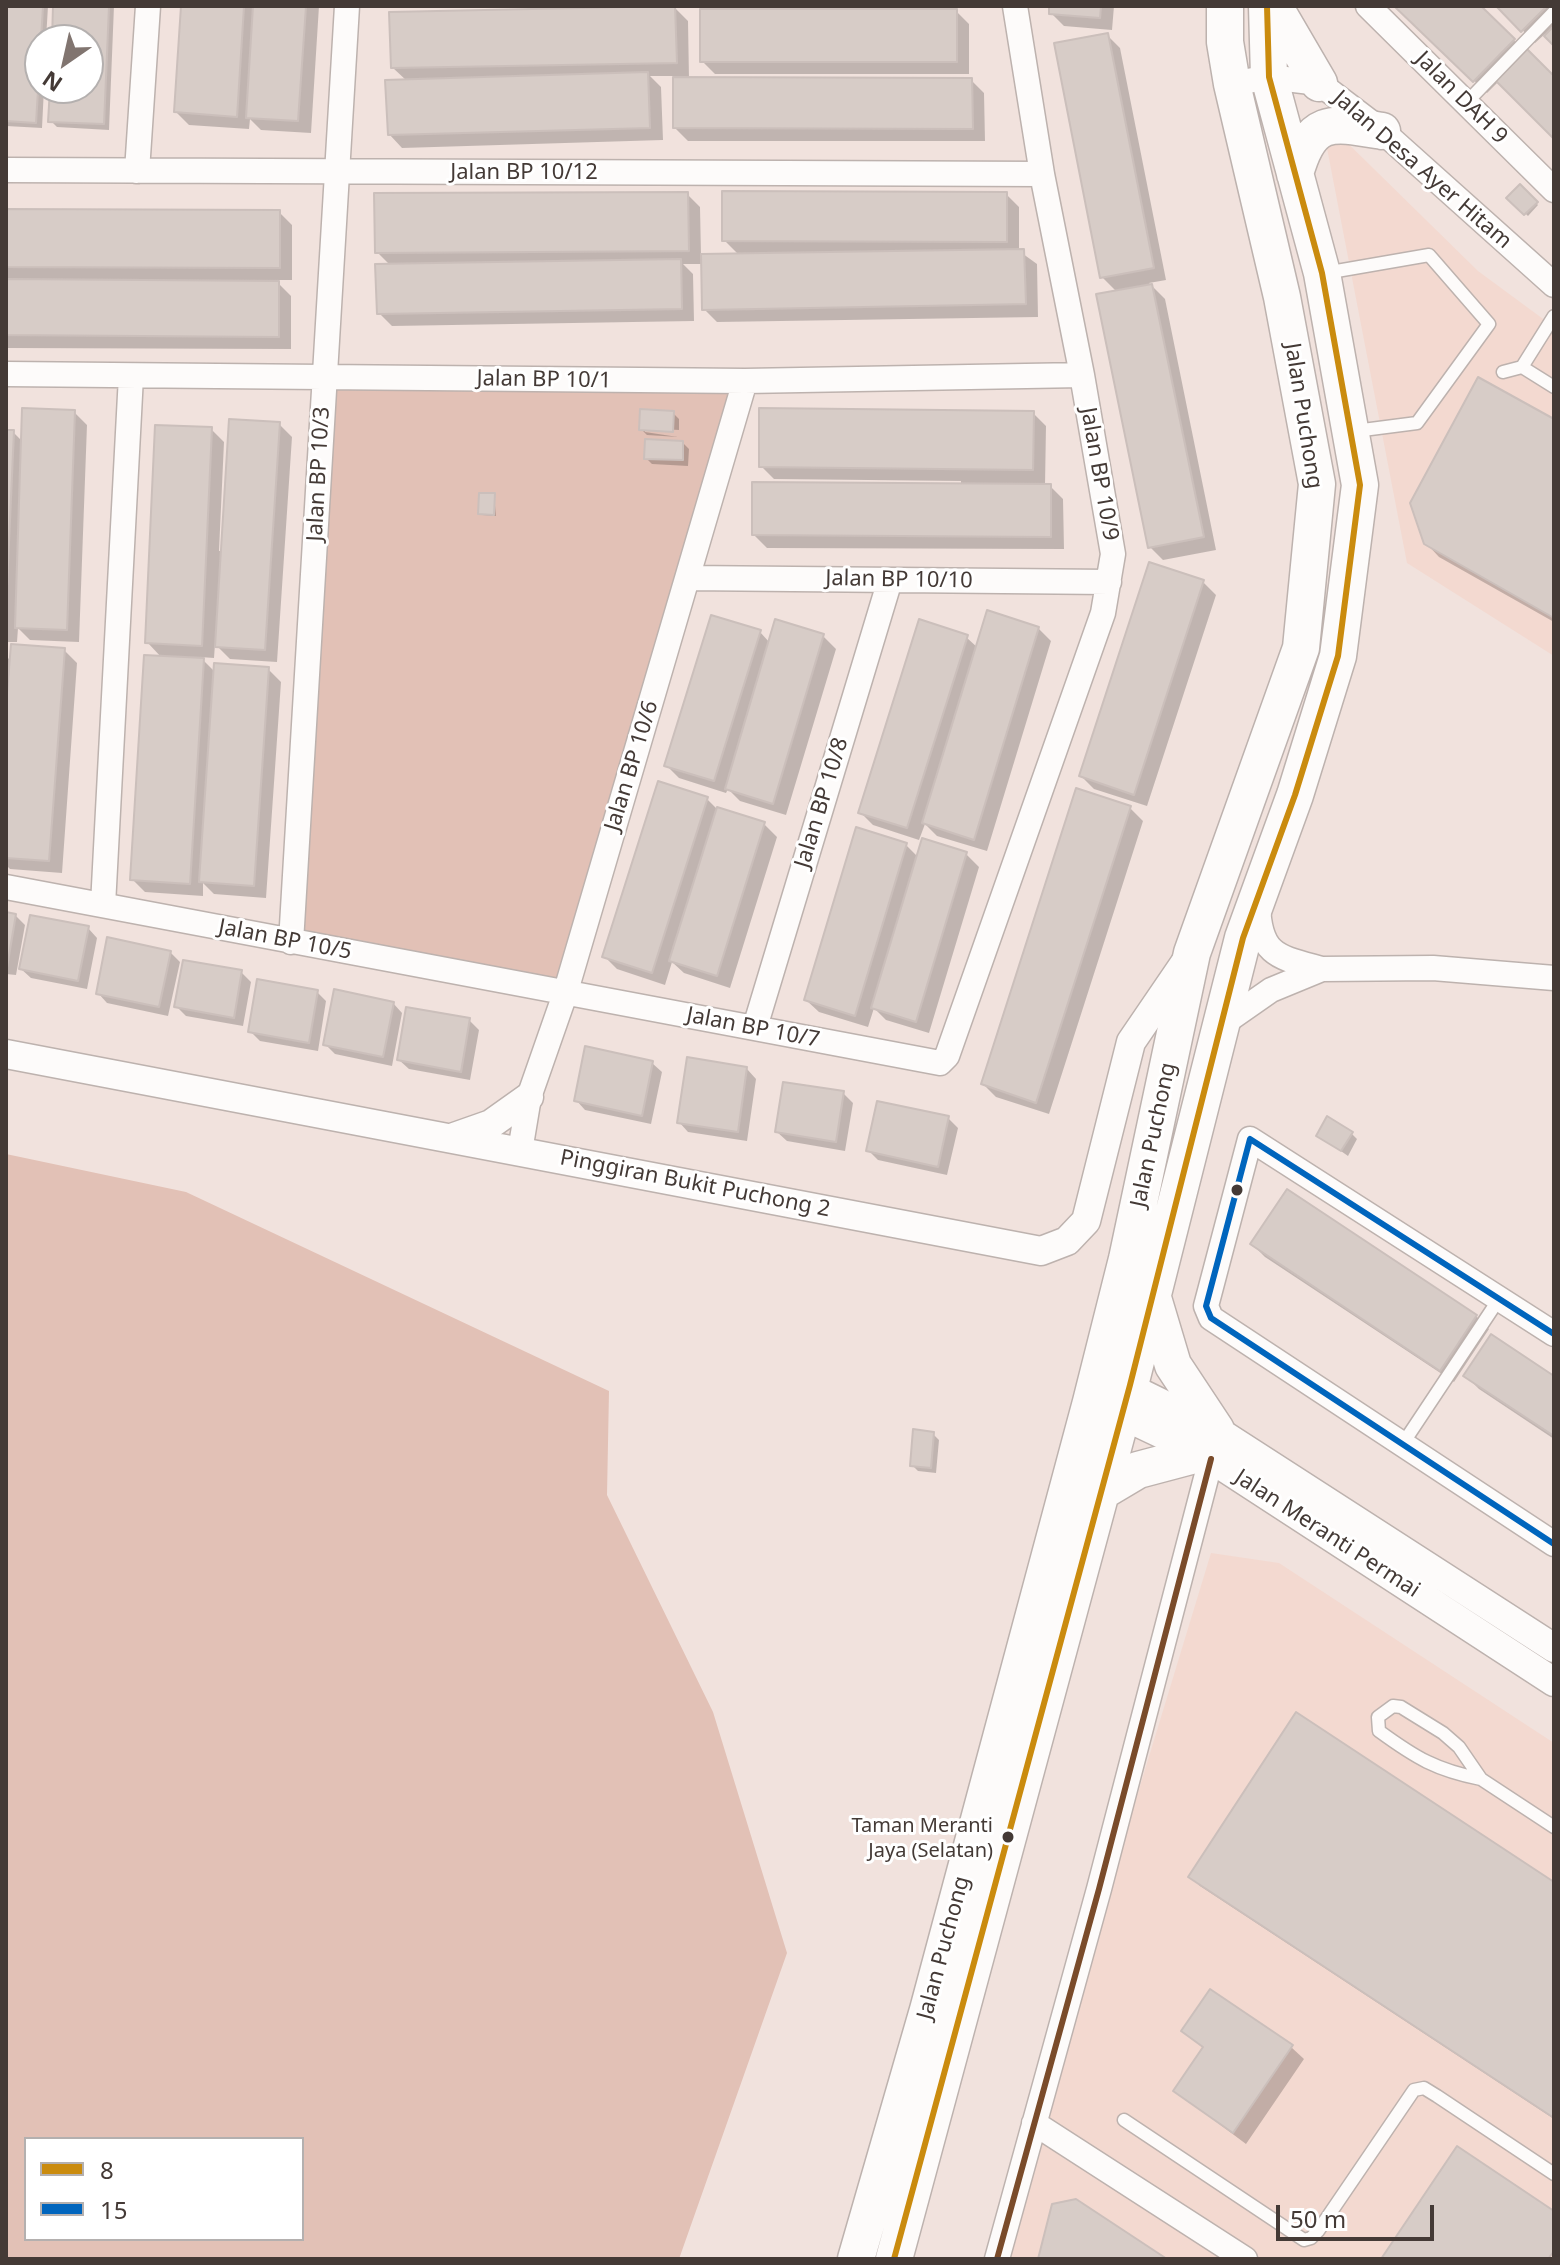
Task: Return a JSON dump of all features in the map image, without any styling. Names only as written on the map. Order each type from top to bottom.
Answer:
[{"type":"main road","name":"Jalan Puchong","points":[[894,2259],[1101,1492],[1127,1259],[1192,953],[1301,648],[1317,484],[1282,297],[1232,84],[1225,42],[1225,6]]},
{"type":"main road","name":"Jalan Puchong","points":[[856,2259],[1110,1394],[1153,1297],[1218,1027],[1338,656],[1360,485],[1322,273],[1269,77],[1267,6]]},
{"type":"main road","points":[[1274,6],[1319,83]]},
{"type":"main road","points":[[1295,174],[1302,149],[1318,129],[1336,123],[1382,131]]},
{"type":"main road","points":[[1101,1492],[1138,1470],[1210,1447],[1173,1365],[1153,1297]]},
{"type":"street","points":[[137,171],[148,6]]},
{"type":"street","name":"Jalan BP 10/3","points":[[291,942],[347,6]]},
{"type":"street","name":"Jalan BP 10/9","points":[[940,1063],[947,1056],[1103,613],[1113,554],[1082,375],[1042,174],[1015,6]]},
{"type":"street","name":"Jalan DAH 9","points":[[1368,6],[1554,190]]},
{"type":"street","name":"Jalan Desa Ayer Hitam","points":[[1232,84],[1269,77],[1319,83],[1382,131],[1554,285]]},
{"type":"street","name":"Jalan BP 10/12","points":[[6,170],[1042,174]]},
{"type":"street","name":"Jalan BP 10/1","points":[[6,374],[745,381],[1082,375]]},
{"type":"street","points":[[103,905],[131,376]]},
{"type":"street","name":"Jalan BP 10/6","points":[[520,1151],[529,1097],[565,994],[745,381]]},
{"type":"street","name":"Jalan BP 10/10","points":[[688,578],[1109,582]]},
{"type":"street","name":"Jalan BP 10/8","points":[[755,1027],[890,580]]},
{"type":"street","name":"Jalan BP 10/5","points":[[6,887],[565,994]]},
{"type":"street","points":[[1258,896],[1260,935],[1277,957],[1322,969],[1433,968],[1554,978]]},
{"type":"street","name":"Pinggiran Bukit Puchong 2","points":[[6,1054],[1041,1251],[1067,1241],[1086,1221],[1131,1042],[1192,953]]},
{"type":"street","points":[[1218,1027],[1271,990],[1322,969]]},
{"type":"street","name":"Jalan BP 10/7","points":[[565,994],[940,1063]]},
{"type":"street","points":[[449,1139],[491,1124],[529,1097]]},
{"type":"street","points":[[1554,1334],[1250,1139],[1206,1306],[1211,1318],[1554,1544]]},
{"type":"street","name":"Jalan Meranti Permai","points":[[1110,1394],[1210,1447],[1554,1682]]},
{"type":"street","points":[[997,2259],[1099,1889],[1210,1447],[1554,1648]]},
{"type":"street","points":[[1034,2123],[1245,2259]]},
{"type":"lane","points":[[1466,103],[1554,12]]},
{"type":"lane","points":[[1322,273],[1429,255],[1489,324],[1417,423],[1351,432]]},
{"type":"lane","points":[[1503,372],[1522,367],[1554,316]]},
{"type":"lane","points":[[1522,367],[1554,387]]},
{"type":"lane","points":[[1402,1445],[1499,1299]]},
{"type":"lane","points":[[1481,1779],[1459,1747],[1420,1718],[1393,1706],[1378,1717],[1376,1725],[1379,1731],[1412,1754],[1443,1772],[1481,1779],[1553,1825]]},
{"type":"lane","points":[[1124,2120],[1304,2240],[1318,2231],[1414,2090],[1424,2088],[1554,2174]]},
{"type":"shaded area","points":[[1321,117],[1478,271],[1554,327],[1554,656],[1407,563]]},
{"type":"shaded area","points":[[325,378],[745,381],[565,994],[291,942]]},
{"type":"shaded area","points":[[6,1154],[186,1192],[609,1391],[607,1495],[713,1712],[787,1953],[679,2259],[6,2259]]},
{"type":"shaded area","points":[[1211,1553],[1279,1563],[1554,1743],[1554,2259],[996,2259]]},
{"type":"building","points":[[6,6],[43,6],[42,24],[24,24],[24,104],[37,104],[36,123],[6,121]]},
{"type":"building","points":[[53,6],[109,6],[104,124],[48,122],[49,104],[104,104],[104,24],[52,24]]},
{"type":"building","points":[[181,6],[244,6],[237,117],[174,112]]},
{"type":"building","points":[[253,6],[306,6],[298,121],[246,118]]},
{"type":"building","points":[[675,6],[677,63],[391,68],[389,12]]},
{"type":"building","points":[[1049,6],[1101,6],[1100,18],[1049,14]]},
{"type":"building","points":[[1394,6],[1481,6],[1515,39],[1473,82]]},
{"type":"building","points":[[1496,6],[1547,6],[1521,32]]},
{"type":"building","points":[[700,9],[957,9],[957,62],[700,62]]},
{"type":"building","points":[[1554,26],[1554,46],[1544,36]]},
{"type":"building","points":[[1108,33],[1154,268],[1100,278],[1054,43]]},
{"type":"building","points":[[1527,49],[1554,76],[1554,139],[1496,81]]},
{"type":"building","points":[[648,72],[650,128],[388,135],[385,80]]},
{"type":"building","points":[[673,77],[972,78],[973,129],[673,128]]},
{"type":"building","points":[[1520,184],[1538,202],[1524,215],[1506,198]]},
{"type":"building","points":[[722,191],[1007,192],[1007,242],[722,241]]},
{"type":"building","points":[[688,192],[689,251],[375,253],[374,193]]},
{"type":"building","points":[[6,209],[280,210],[280,268],[6,267]]},
{"type":"building","points":[[1024,249],[1026,304],[702,310],[701,254]]},
{"type":"building","points":[[681,259],[682,309],[377,314],[375,264]]},
{"type":"building","points":[[6,279],[279,281],[279,337],[6,335]]},
{"type":"building","points":[[1152,284],[1204,537],[1148,548],[1096,294]]},
{"type":"building","points":[[1478,377],[1554,419],[1554,618],[1424,544],[1410,503]]},
{"type":"building","points":[[22,408],[75,410],[67,630],[15,628]]},
{"type":"building","points":[[759,408],[1034,411],[1033,470],[759,467]]},
{"type":"building","points":[[640,409],[674,411],[673,432],[639,430]]},
{"type":"building","points":[[229,419],[280,422],[265,650],[215,647]]},
{"type":"building","points":[[155,425],[212,427],[202,646],[145,643]]},
{"type":"building","points":[[6,430],[14,430],[6,608]]},
{"type":"building","points":[[645,439],[683,441],[683,460],[644,459]]},
{"type":"building","points":[[752,482],[1051,484],[1051,537],[752,535]]},
{"type":"building","points":[[479,493],[495,493],[494,515],[478,514]]},
{"type":"building","points":[[1149,562],[1204,580],[1134,795],[1079,776]]},
{"type":"building","points":[[987,610],[1039,627],[974,840],[922,823]]},
{"type":"building","points":[[711,615],[761,630],[714,781],[664,766]]},
{"type":"building","points":[[775,619],[824,634],[773,804],[725,789]]},
{"type":"building","points":[[919,619],[968,635],[907,828],[858,813]]},
{"type":"building","points":[[11,644],[65,648],[49,861],[6,858],[6,706]]},
{"type":"building","points":[[144,655],[204,658],[190,884],[130,880]]},
{"type":"building","points":[[214,663],[269,667],[254,886],[199,882]]},
{"type":"building","points":[[658,781],[708,797],[652,973],[602,957]]},
{"type":"building","points":[[1076,788],[1131,806],[1036,1103],[981,1084]]},
{"type":"building","points":[[717,807],[765,822],[717,976],[669,961]]},
{"type":"building","points":[[856,827],[907,843],[855,1016],[804,1000]]},
{"type":"building","points":[[922,838],[967,852],[916,1022],[871,1008]]},
{"type":"building","points":[[6,912],[16,914],[7,967],[6,967]]},
{"type":"building","points":[[30,915],[89,926],[78,981],[19,969]]},
{"type":"building","points":[[107,937],[171,951],[159,1007],[96,994]]},
{"type":"building","points":[[183,960],[242,970],[234,1018],[174,1007]]},
{"type":"building","points":[[257,979],[318,990],[309,1043],[248,1032]]},
{"type":"building","points":[[334,989],[394,1002],[383,1057],[323,1045]]},
{"type":"building","points":[[406,1007],[470,1018],[461,1072],[397,1060]]},
{"type":"building","points":[[585,1046],[653,1061],[642,1116],[574,1101]]},
{"type":"building","points":[[687,1057],[747,1067],[738,1132],[677,1123]]},
{"type":"building","points":[[783,1082],[844,1091],[836,1142],[775,1132]]},
{"type":"building","points":[[877,1101],[949,1116],[938,1167],[866,1151]]},
{"type":"building","points":[[1327,1116],[1353,1132],[1341,1151],[1316,1136]]},
{"type":"building","points":[[1287,1189],[1477,1315],[1440,1371],[1250,1244]]},
{"type":"building","points":[[1491,1334],[1554,1376],[1554,1436],[1463,1376]]},
{"type":"building","points":[[913,1429],[934,1432],[931,1468],[910,1466]]},
{"type":"building","points":[[1296,1712],[1554,1882],[1554,2118],[1188,1877]]},
{"type":"building","points":[[1210,1989],[1293,2045],[1233,2133],[1173,2091],[1203,2047],[1181,2031]]},
{"type":"building","points":[[1457,2146],[1554,2211],[1554,2251],[1548,2259],[1381,2259]]},
{"type":"building","points":[[1076,2199],[1167,2259],[1038,2259],[1052,2204]]},
{"type":"transit line","name":"8","points":[[894,2259],[1130,1385],[1243,938],[1295,795],[1338,656],[1360,485],[1322,273],[1269,77],[1267,6]]},
{"type":"transit line","name":"15","points":[[1554,1334],[1250,1139],[1206,1306],[1211,1318],[1554,1544]]},
{"type":"transit line","points":[[997,2259],[1099,1889],[1211,1459]]},
{"type":"place","name":"Taman Meranti Jaya (Selatan)","points":[[1008,1837]]}]
